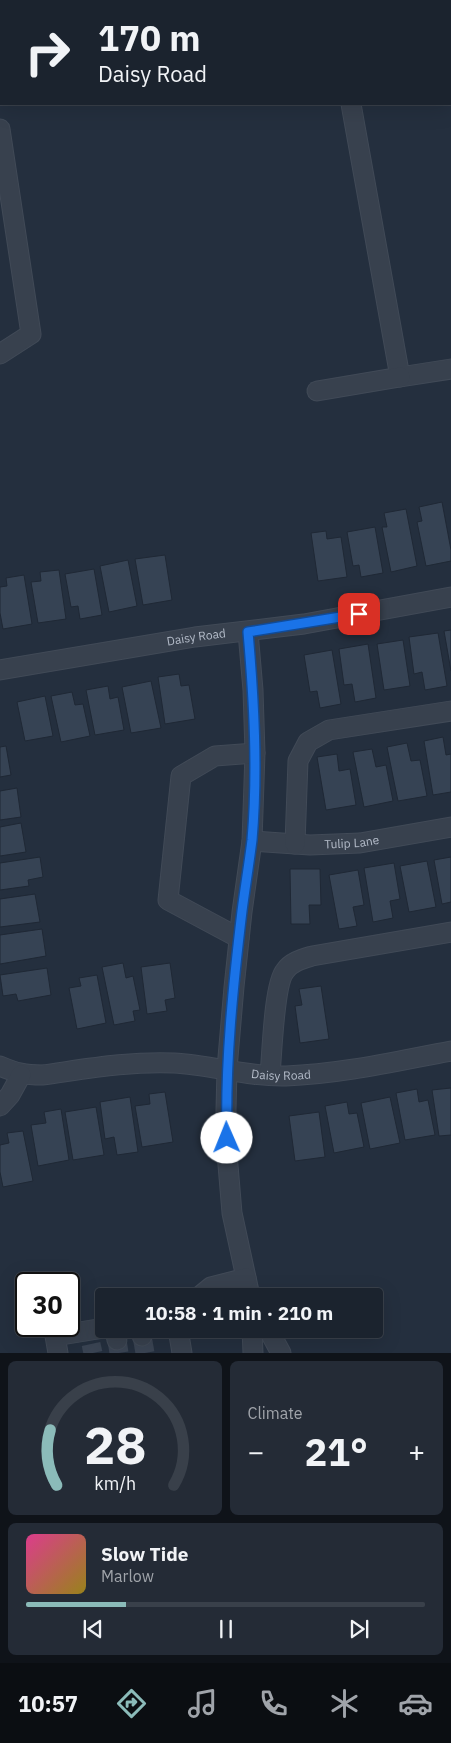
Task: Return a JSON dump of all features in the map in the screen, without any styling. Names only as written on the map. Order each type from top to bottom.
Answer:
[{"type":"street","points":[[351,105],[400,377]]},
{"type":"street","points":[[0,129],[31,334],[0,354]]},
{"type":"street","points":[[317,391],[451,369]]},
{"type":"street","name":"Daisy Road","points":[[0,670],[195,637],[304,624],[451,597]]},
{"type":"street","points":[[248,632],[253,690],[255,753],[252,841],[239,938],[227,1069],[227,1153],[232,1213],[248,1288]]},
{"type":"street","points":[[295,844],[298,761],[308,742],[328,730],[451,710]]},
{"type":"street","points":[[239,938],[168,900],[181,776],[215,756],[255,753]]},
{"type":"street","name":"Tulip Lane","points":[[252,841],[295,844],[360,843],[451,827]]},
{"type":"street","points":[[270,1075],[278,993],[281,978],[285,970],[291,965],[312,956],[451,932]]},
{"type":"street","name":"Daisy Road","points":[[0,1066],[21,1075],[42,1075],[130,1063],[176,1063],[270,1075],[314,1074],[451,1051]]},
{"type":"street","points":[[0,1106],[10,1095],[21,1075]]},
{"type":"street","points":[[58,1353],[55,1336],[95,1334]]},
{"type":"street","points":[[180,1338],[182,1353]]},
{"type":"street","points":[[252,1338],[253,1353]]},
{"type":"street","points":[[273,1338],[281,1353]]},
{"type":"building","points":[[442,502],[451,550],[451,561],[426,566],[417,522],[422,521],[419,507]]},
{"type":"building","points":[[406,509],[417,566],[391,572],[382,527],[387,527],[384,513]]},
{"type":"building","points":[[375,527],[383,573],[361,577],[359,565],[353,566],[347,532]]},
{"type":"building","points":[[326,531],[327,539],[341,537],[347,577],[318,581],[311,533]]},
{"type":"building","points":[[165,555],[172,600],[143,605],[135,559]]},
{"type":"building","points":[[128,560],[137,606],[109,612],[100,566]]},
{"type":"building","points":[[94,569],[102,615],[80,619],[78,606],[71,607],[65,574]]},
{"type":"building","points":[[59,570],[66,619],[38,623],[31,582],[41,581],[40,572]]},
{"type":"building","points":[[24,575],[32,624],[3,629],[0,613],[0,587],[7,586],[6,578]]},
{"type":"building","points":[[451,630],[451,671],[444,631]]},
{"type":"building","points":[[438,633],[447,686],[425,690],[422,672],[414,674],[409,637]]},
{"type":"building","points":[[403,640],[410,686],[384,690],[377,644]]},
{"type":"building","points":[[368,644],[376,698],[355,702],[352,684],[344,685],[339,649]]},
{"type":"building","points":[[332,650],[341,704],[320,708],[317,691],[310,692],[304,655]]},
{"type":"building","points":[[179,674],[181,686],[189,685],[195,719],[165,724],[158,677]]},
{"type":"building","points":[[151,681],[161,728],[131,733],[122,687]]},
{"type":"building","points":[[108,686],[110,699],[118,697],[124,730],[95,735],[86,690]]},
{"type":"building","points":[[72,692],[75,705],[83,704],[90,736],[61,742],[51,696]]},
{"type":"building","points":[[45,696],[53,736],[25,741],[17,702]]},
{"type":"building","points":[[443,737],[446,755],[451,754],[451,792],[433,795],[424,741]]},
{"type":"building","points":[[407,743],[411,761],[420,760],[427,796],[398,801],[387,747]]},
{"type":"building","points":[[6,746],[11,775],[0,777],[0,747]]},
{"type":"building","points":[[372,749],[376,767],[386,765],[393,801],[364,807],[353,752]]},
{"type":"building","points":[[337,754],[339,771],[350,769],[356,805],[326,810],[317,757]]},
{"type":"building","points":[[17,788],[21,817],[0,820],[0,791]]},
{"type":"building","points":[[21,823],[26,852],[0,856],[0,827]]},
{"type":"building","points":[[40,857],[43,877],[28,880],[29,886],[0,890],[0,863]]},
{"type":"building","points":[[451,857],[451,902],[442,904],[434,860]]},
{"type":"building","points":[[427,861],[436,907],[409,912],[400,866]]},
{"type":"building","points":[[394,863],[400,899],[390,901],[393,918],[373,922],[364,868]]},
{"type":"building","points":[[290,869],[320,869],[321,905],[309,905],[310,924],[291,924]]},
{"type":"building","points":[[358,870],[364,905],[353,907],[357,926],[339,929],[329,875]]},
{"type":"building","points":[[35,894],[40,922],[0,927],[0,899]]},
{"type":"building","points":[[42,929],[46,956],[0,964],[0,935]]},
{"type":"building","points":[[123,963],[126,978],[133,976],[140,1010],[133,1011],[135,1021],[114,1025],[102,967]]},
{"type":"building","points":[[170,963],[175,998],[165,1000],[167,1011],[147,1014],[141,967]]},
{"type":"building","points":[[47,968],[51,995],[18,1001],[16,994],[3,996],[0,975]]},
{"type":"building","points":[[97,975],[106,1023],[77,1029],[69,988],[81,986],[79,978]]},
{"type":"building","points":[[321,986],[329,1039],[300,1043],[295,1006],[302,1005],[299,989]]},
{"type":"building","points":[[451,1088],[451,1135],[439,1136],[432,1090]]},
{"type":"building","points":[[417,1089],[419,1102],[428,1100],[435,1135],[405,1140],[396,1093]]},
{"type":"building","points":[[165,1092],[173,1142],[142,1147],[135,1106],[150,1104],[149,1094]]},
{"type":"building","points":[[130,1097],[138,1152],[117,1155],[114,1137],[105,1139],[100,1102]]},
{"type":"building","points":[[390,1097],[400,1143],[370,1149],[361,1103]]},
{"type":"building","points":[[347,1102],[349,1114],[357,1113],[364,1147],[334,1153],[325,1106]]},
{"type":"building","points":[[96,1107],[104,1155],[73,1160],[65,1112]]},
{"type":"building","points":[[61,1109],[69,1160],[38,1166],[31,1125],[46,1123],[44,1112]]},
{"type":"building","points":[[319,1112],[325,1157],[295,1161],[289,1116]]},
{"type":"building","points":[[23,1131],[33,1181],[3,1187],[0,1172],[0,1145],[9,1143],[7,1133]]},
{"type":"tunnel","points":[[142,1338],[145,1353]]},
{"type":"tunnel","points":[[117,1340],[119,1353]]},
{"type":"tunnel","points":[[91,1344],[93,1353]]},
{"type":"route","points":[[227,1138],[227,1069],[246,875],[252,841],[255,753],[253,690],[248,632],[359,614]]}]
